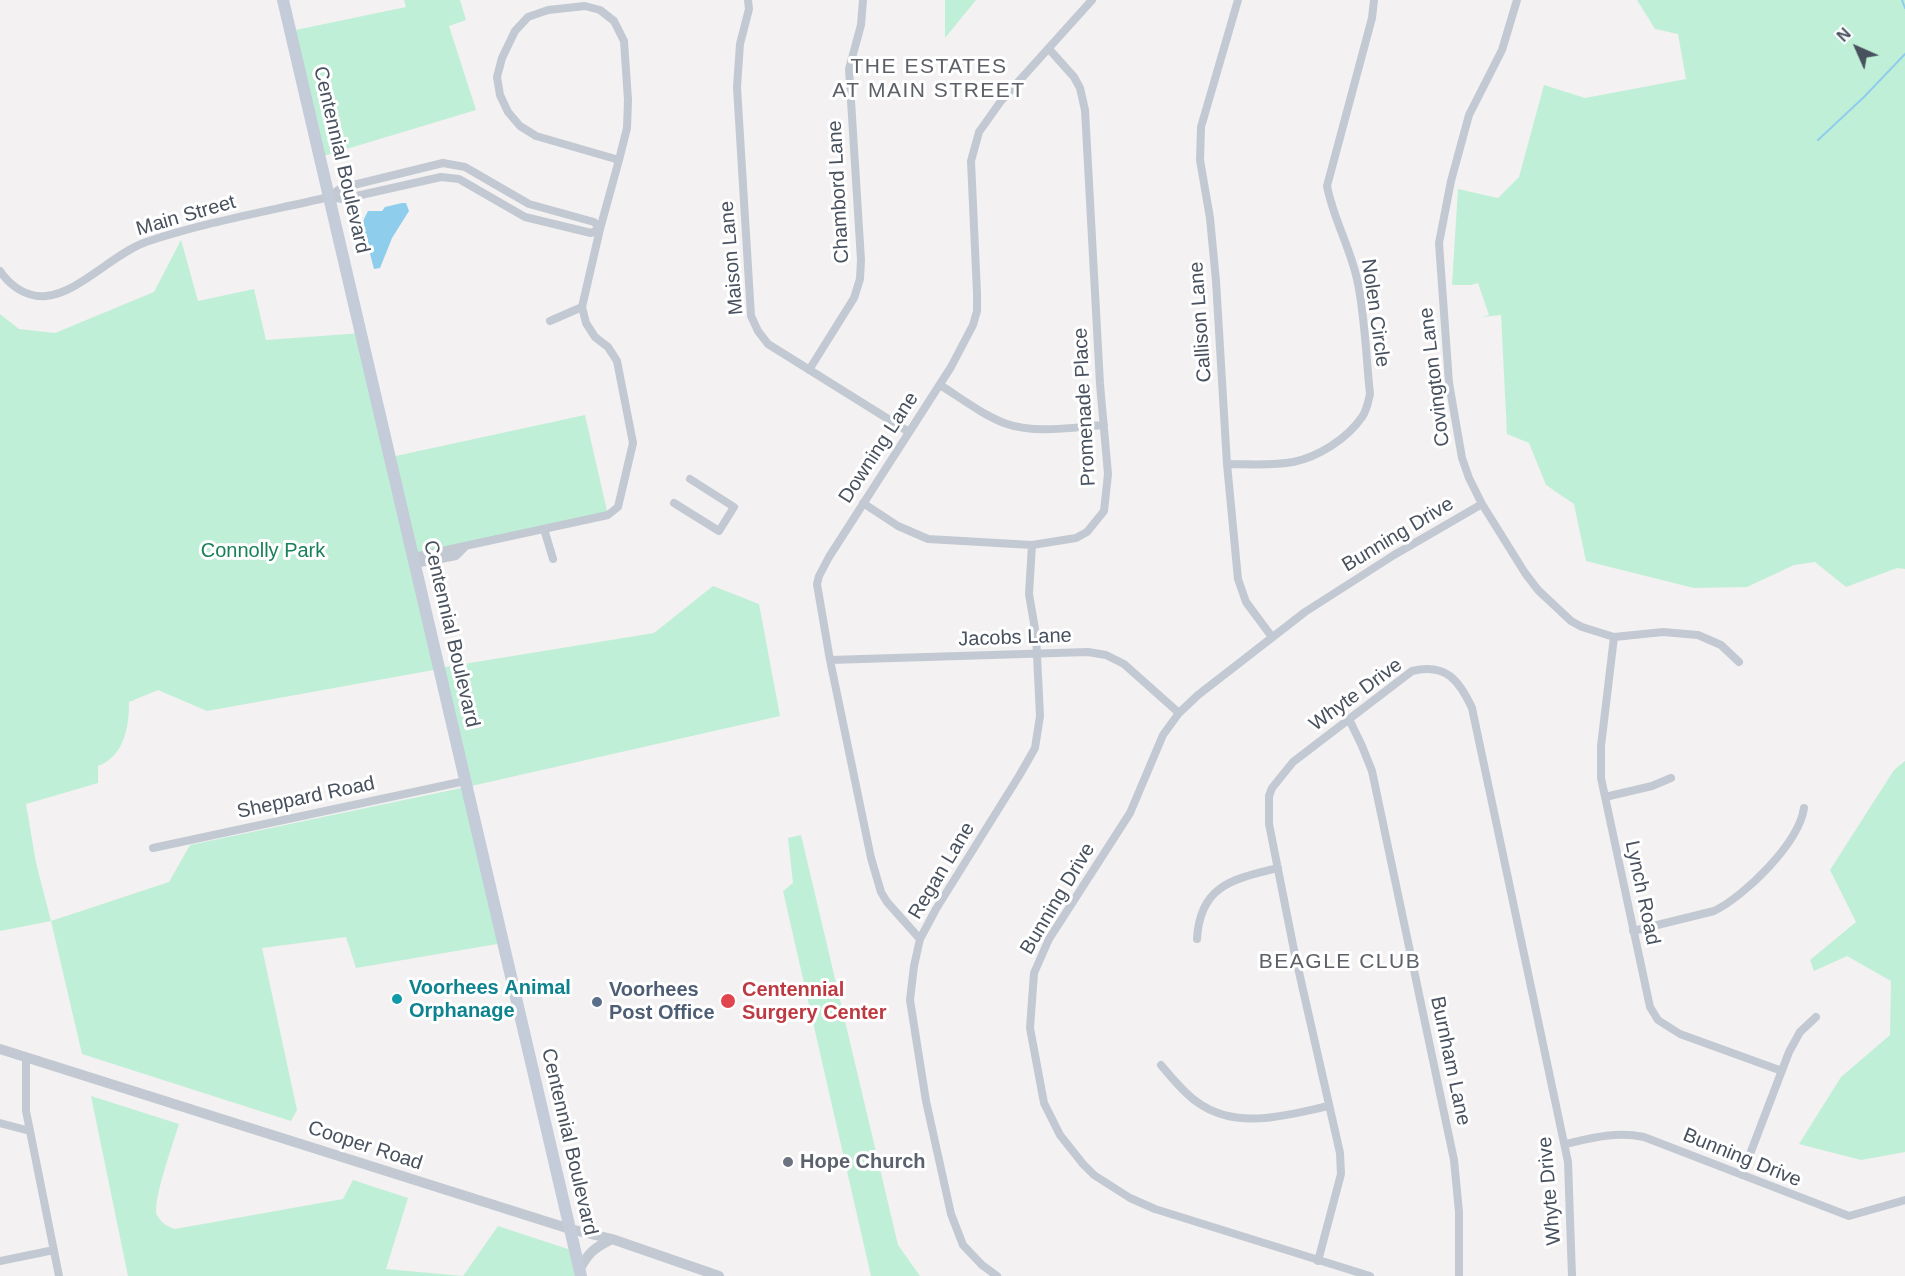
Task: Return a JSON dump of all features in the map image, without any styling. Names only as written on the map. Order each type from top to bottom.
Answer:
[{"type":"main road","name":"Centennial Boulevard","points":[[283,0],[580,1273]]},
{"type":"street","name":"Maison Lane","points":[[748,0],[749,9],[740,44],[736,87],[751,315],[758,331],[768,344],[909,432]]},
{"type":"street","name":"Chambord Lane","points":[[809,370],[854,298],[860,279],[861,260],[849,69],[861,25],[864,0]]},
{"type":"street","name":"Downing Lane","points":[[921,939],[892,908],[881,892],[871,858],[830,660],[817,584],[829,557],[940,385],[973,325],[977,311],[971,161],[979,132],[987,118],[1092,0]]},
{"type":"street","name":"Callison Lane","points":[[1238,0],[1201,126],[1200,146],[1216,281],[1227,464],[1238,579],[1246,602],[1272,637]]},
{"type":"street","name":"Nolen Circle","points":[[1227,464],[1280,464],[1307,458],[1344,437],[1362,417],[1367,406],[1370,394],[1358,281],[1350,250],[1329,200],[1327,186],[1372,18],[1374,0]]},
{"type":"street","name":"Covington Lane","points":[[1517,0],[1502,50],[1469,115],[1451,181],[1439,243],[1449,383],[1457,436],[1469,477],[1482,504],[1525,573],[1552,605],[1571,621],[1614,637],[1663,632],[1698,635],[1721,645],[1739,662]]},
{"type":"street","points":[[414,561],[456,556],[467,546],[608,515],[618,507],[633,443],[617,361],[608,347],[595,337],[586,323],[582,307],[600,229],[619,160],[627,128],[628,100],[624,41],[614,21],[600,10],[585,6],[548,10],[528,17],[515,31],[502,58],[497,77],[500,95],[508,112],[520,126],[536,136],[619,160]]},
{"type":"street","name":"Promenade Place","points":[[863,503],[898,526],[928,539],[1032,544],[1076,538],[1087,532],[1104,511],[1108,474],[1084,111],[1080,88],[1074,77],[1049,49]]},
{"type":"street","name":"Main Street","points":[[0,271],[7,282],[27,293],[46,296],[66,290],[130,249],[145,242],[217,222],[329,197],[343,199],[441,177],[459,179],[525,217],[591,233],[600,229],[594,222],[529,204],[465,167],[443,163],[341,188],[329,197]]},
{"type":"street","points":[[550,321],[582,307]]},
{"type":"street","points":[[940,385],[989,415],[1018,428],[1104,425]]},
{"type":"street","points":[[675,503],[719,531],[734,507],[690,479]]},
{"type":"street","name":"Bunning Drive","points":[[1370,1276],[1155,1209],[1105,1183],[1083,1164],[1060,1135],[1044,1103],[1030,1028],[1034,974],[1049,939],[1130,813],[1163,735],[1179,713],[1305,612],[1394,555],[1482,504]]},
{"type":"street","points":[[544,529],[553,559]]},
{"type":"street","name":"Regan Lane","points":[[997,1276],[982,1265],[963,1245],[951,1214],[926,1101],[910,1000],[914,966],[921,939],[936,909],[1035,748],[1040,716],[1036,635],[1029,594],[1032,544]]},
{"type":"street","name":"Lynch Road","points":[[1614,637],[1601,746],[1601,778],[1650,1007],[1658,1020],[1680,1034],[1782,1071]]},
{"type":"street","name":"Jacobs Lane","points":[[830,660],[1088,652],[1106,655],[1134,671],[1179,713]]},
{"type":"street","name":"Whyte Drive","points":[[1318,1261],[1341,1174],[1340,1153],[1278,868],[1268,816],[1269,796],[1272,788],[1293,762],[1412,671],[1428,669],[1447,674],[1462,687],[1472,708],[1565,1144],[1568,1162],[1572,1276]]},
{"type":"street","name":"Burnham Lane","points":[[1349,719],[1372,771],[1444,1109],[1457,1188],[1460,1276]]},
{"type":"street","points":[[1605,797],[1652,786],[1671,778]]},
{"type":"street","name":"Sheppard Road","points":[[153,848],[465,781]]},
{"type":"street","points":[[1633,931],[1723,907],[1749,885],[1775,858],[1799,826],[1804,808]]},
{"type":"street","points":[[1197,939],[1198,921],[1202,910],[1216,892],[1240,877],[1278,868]]},
{"type":"street","points":[[1742,1175],[1782,1071],[1800,1032],[1816,1017]]},
{"type":"street","name":"Cooper Road","points":[[0,1049],[570,1229],[612,1239],[719,1276]]},
{"type":"street","points":[[26,1057],[25,1103],[59,1276]]},
{"type":"street","points":[[1161,1065],[1195,1101],[1227,1115],[1259,1119],[1329,1106]]},
{"type":"street","points":[[0,1123],[30,1131]]},
{"type":"street","name":"Bunning Drive","points":[[1565,1144],[1610,1134],[1630,1134],[1657,1142],[1849,1216],[1905,1200]]},
{"type":"street","points":[[580,1273],[586,1256],[594,1248],[612,1239]]},
{"type":"street","points":[[0,1261],[54,1250]]},
{"type":"green space","points":[[404,0],[460,0],[466,20],[449,26],[476,110],[320,157],[291,31],[406,7]]},
{"type":"green space","points":[[945,0],[976,0],[945,38]]},
{"type":"green space","points":[[1637,0],[1905,0],[1905,569],[1897,568],[1846,587],[1815,562],[1794,565],[1747,587],[1694,588],[1586,561],[1574,504],[1546,485],[1529,443],[1507,434],[1501,315],[1482,317],[1489,315],[1478,283],[1452,285],[1458,189],[1498,198],[1519,177],[1544,85],[1585,98],[1686,79],[1678,34],[1655,29]]},
{"type":"green space","name":"Connolly Park","points":[[181,240],[198,301],[254,289],[266,340],[362,333],[391,457],[585,415],[608,515],[414,557],[439,668],[654,633],[713,586],[759,604],[780,716],[467,787],[503,943],[356,968],[346,937],[262,948],[297,1110],[291,1121],[82,1054],[51,921],[0,931],[0,314],[19,329],[55,333],[154,292]],"holes":[[[439,669],[466,787],[190,845],[169,882],[51,921],[36,863],[26,804],[98,783],[98,766],[114,755],[123,740],[128,722],[129,702],[158,690],[207,711]]]},
{"type":"green space","points":[[1905,761],[1905,1152],[1861,1160],[1799,1144],[1841,1077],[1890,1035],[1891,981],[1847,956],[1814,971],[1810,960],[1856,922],[1830,870],[1894,770]]},
{"type":"green space","points":[[801,835],[898,1245],[920,1276],[871,1276],[783,891],[793,883],[788,838]]},
{"type":"green space","points":[[91,1096],[179,1124],[160,1185],[156,1208],[159,1218],[170,1227],[175,1229],[343,1199],[353,1180],[408,1198],[386,1269],[463,1276],[128,1276]]},
{"type":"green space","points":[[498,1226],[574,1251],[580,1276],[463,1276]]},
{"type":"water","points":[[406,203],[409,211],[392,238],[380,268],[374,269],[362,223],[368,211],[382,211],[385,207]]},
{"type":"waterway","points":[[1902,0],[1905,8]]},
{"type":"waterway","points":[[1818,140],[1905,54]]},
{"type":"place","name":"Voorhees Animal Orphanage","points":[[397,999]]},
{"type":"place","name":"Centennial Surgery Center","points":[[728,1001]]},
{"type":"place","name":"Voorhees Post Office","points":[[597,1002]]},
{"type":"place","name":"Hope Church","points":[[788,1162]]},
{"type":"district","name":"THE ESTATES AT MAIN STREET","points":[[929,79]]},
{"type":"district","name":"BEAGLE CLUB","points":[[1340,962]]}]
